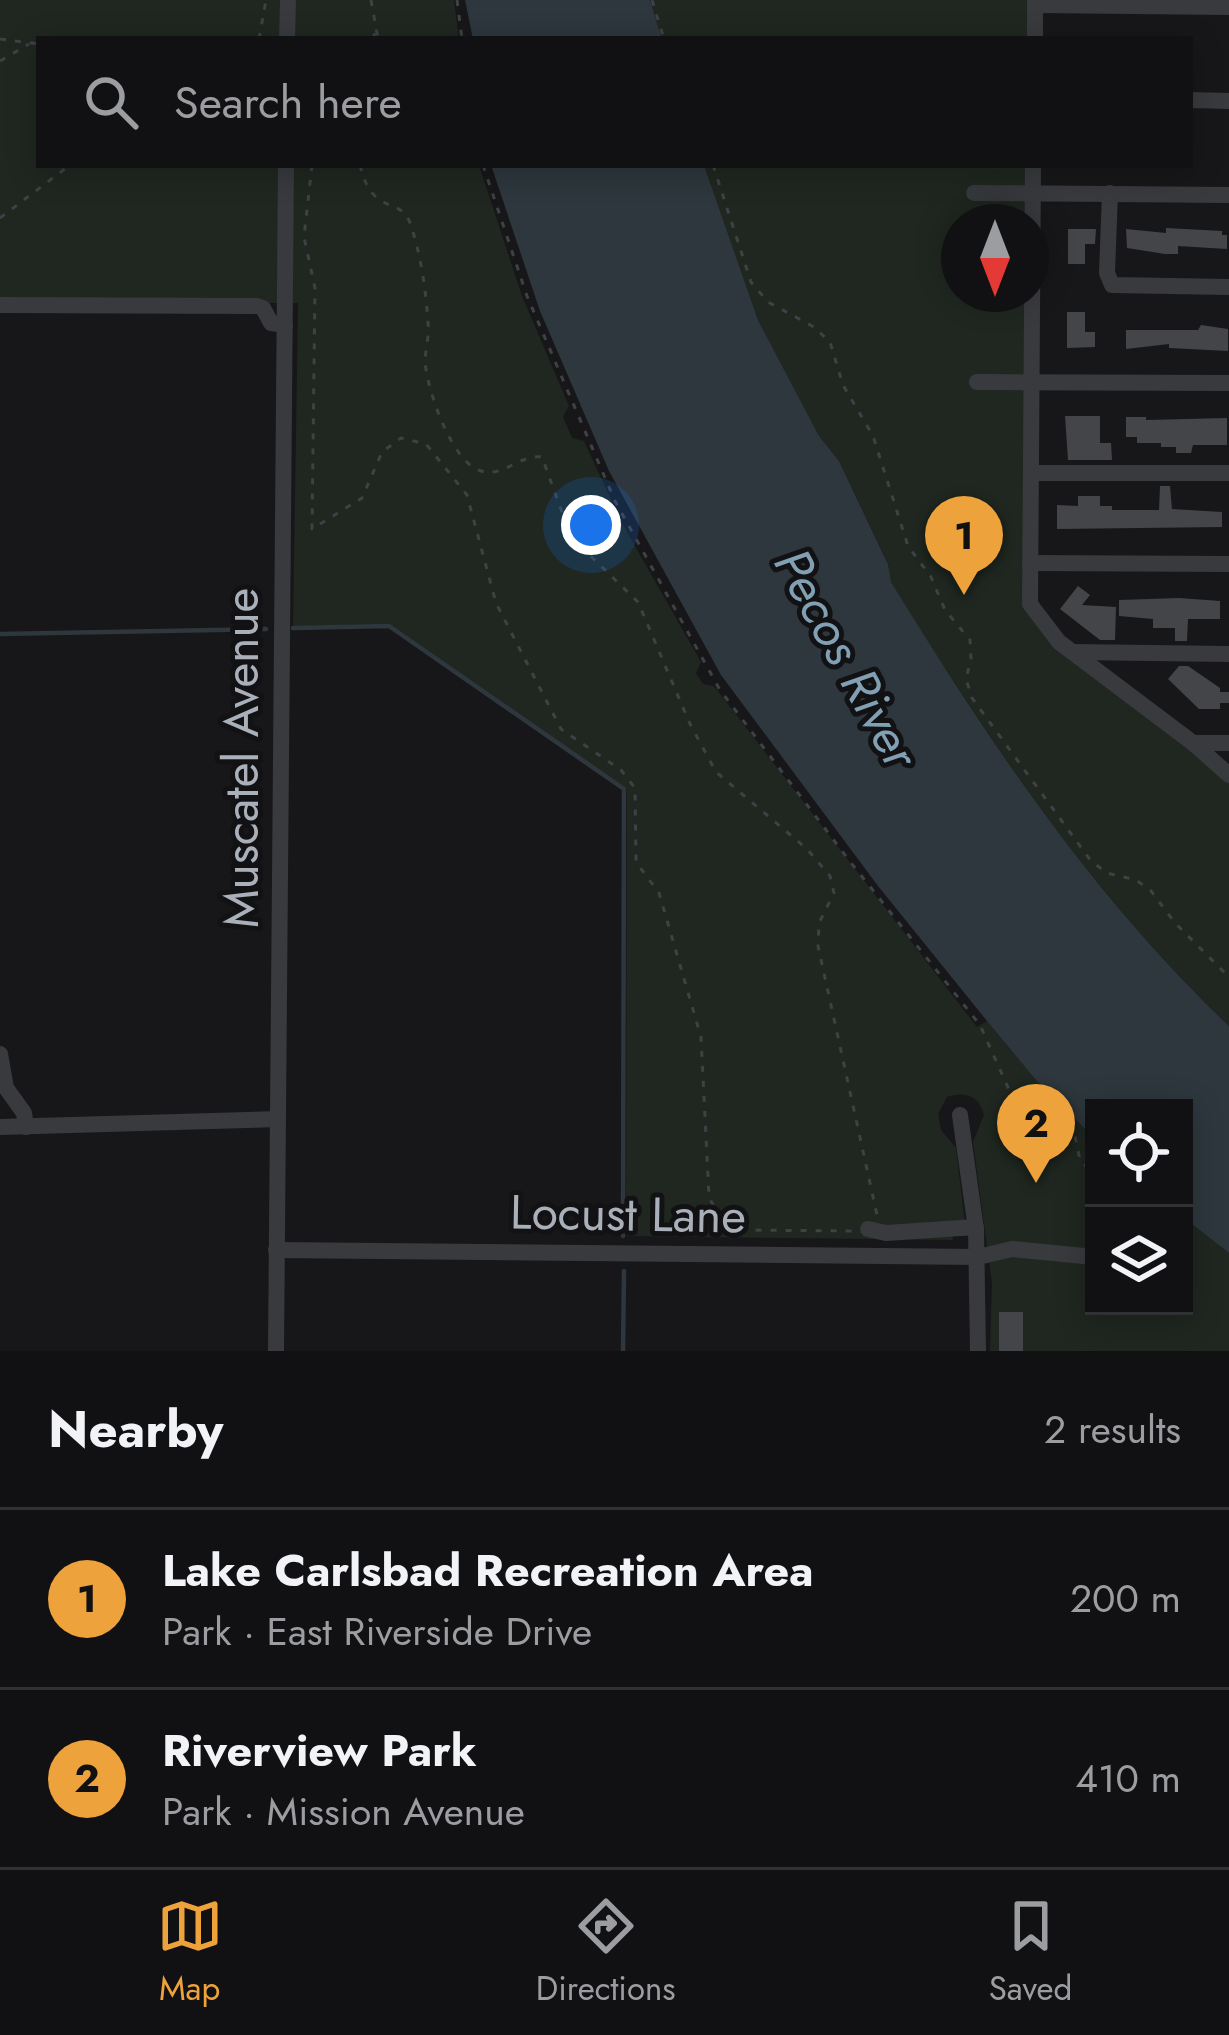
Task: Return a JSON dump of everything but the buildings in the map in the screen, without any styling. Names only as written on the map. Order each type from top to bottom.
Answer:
[{"type":"street","points":[[287,36],[288,0]]},
{"type":"street","points":[[1035,36],[1035,3],[1229,7]]},
{"type":"street","points":[[1193,100],[1229,101]]},
{"type":"street","name":"Muscatel Avenue","points":[[276,1351],[286,168]]},
{"type":"street","points":[[1033,168],[1033,613],[1072,652],[1229,775]]},
{"type":"street","points":[[974,193],[1229,194]]},
{"type":"street","points":[[1110,193],[1107,273],[1112,285],[1229,287]]},
{"type":"street","points":[[0,305],[257,306],[271,323],[285,325]]},
{"type":"street","points":[[977,382],[1229,383]]},
{"type":"street","points":[[1031,472],[1229,473]]},
{"type":"street","points":[[1030,563],[1229,564]]},
{"type":"street","points":[[1072,652],[1229,655]]},
{"type":"street","points":[[1192,743],[1229,743]]},
{"type":"street","points":[[0,1054],[6,1088],[24,1113],[26,1127]]},
{"type":"street","points":[[960,1115],[976,1227],[978,1351]]},
{"type":"street","points":[[0,1127],[278,1119]]},
{"type":"street","points":[[868,1229],[886,1233],[976,1227]]},
{"type":"street","name":"Locust Lane","points":[[277,1250],[978,1257],[1012,1249],[1085,1256]]},
{"type":"path","points":[[260,36],[266,0]]},
{"type":"path","points":[[371,0],[376,36]]},
{"type":"path","points":[[457,0],[462,36]]},
{"type":"path","points":[[652,0],[663,36]]},
{"type":"path","points":[[0,39],[36,43]]},
{"type":"path","points":[[0,61],[36,43]]},
{"type":"path","points":[[0,218],[66,168]]},
{"type":"path","points":[[312,168],[304,237],[315,288],[312,529],[362,497],[382,452],[401,438],[426,444],[462,487],[496,603],[548,706],[571,738],[622,770],[635,788],[636,862],[659,892],[701,1037],[707,1183],[716,1215],[731,1228],[744,1230],[868,1229],[877,1215],[877,1200],[818,946],[819,923],[834,892],[830,877],[782,825],[716,772],[643,611],[571,537],[542,457],[530,456],[490,472],[475,469],[457,455],[426,372],[429,324],[411,226],[402,211],[369,193],[361,168]]},
{"type":"path","points":[[484,168],[527,296],[608,485],[720,690],[980,1025],[1010,1092],[1022,1105],[1070,1129],[1085,1165]]},
{"type":"path","points":[[714,168],[751,282],[768,302],[814,327],[830,342],[843,385],[873,436],[908,546],[931,577],[945,610],[970,640],[966,679],[972,698],[1091,861],[1107,874],[1136,880],[1150,891],[1229,977]]},
{"type":"shaded area","points":[[0,0],[454,0],[459,36],[36,36],[36,168],[480,168],[522,296],[569,406],[563,417],[572,438],[584,441],[622,523],[701,662],[696,673],[703,684],[714,686],[977,1027],[987,1021],[1085,1129],[1085,1315],[1193,1315],[1193,1225],[1229,1253],[1229,1351],[990,1351],[992,1283],[973,1142],[984,1115],[979,1103],[966,1095],[947,1097],[938,1114],[941,1130],[956,1148],[965,1223],[951,1225],[953,1240],[626,1236],[627,789],[389,624],[293,626],[298,303],[0,303]]},
{"type":"shaded area","points":[[650,0],[1035,0],[1035,36],[661,36]]},
{"type":"shaded area","points":[[705,168],[1033,168],[1033,204],[941,204],[941,312],[1033,312],[1033,613],[1229,775],[1229,1026],[1088,870],[965,699],[890,581],[888,563],[839,461],[819,436],[758,320]]},
{"type":"water","points":[[465,0],[650,0],[661,36],[472,36]]},
{"type":"water","name":"Pecos River","points":[[492,168],[705,168],[758,320],[819,436],[839,461],[888,564],[891,582],[1045,815],[1132,924],[1229,1026],[1229,1253],[1193,1225],[1193,1099],[1085,1099],[1085,1129],[1035,1079],[878,886],[721,675],[609,471],[540,311]]},
{"type":"waterway","points":[[293,628],[389,626],[624,789],[623,1236]]},
{"type":"waterway","points":[[0,634],[266,629]]},
{"type":"waterway","points":[[623,1351],[624,1271]]},
{"type":"place","name":"Lake Carlsbad Recreation Area","points":[[964,595]]},
{"type":"place","name":"Riverview Park","points":[[1036,1183]]}]
